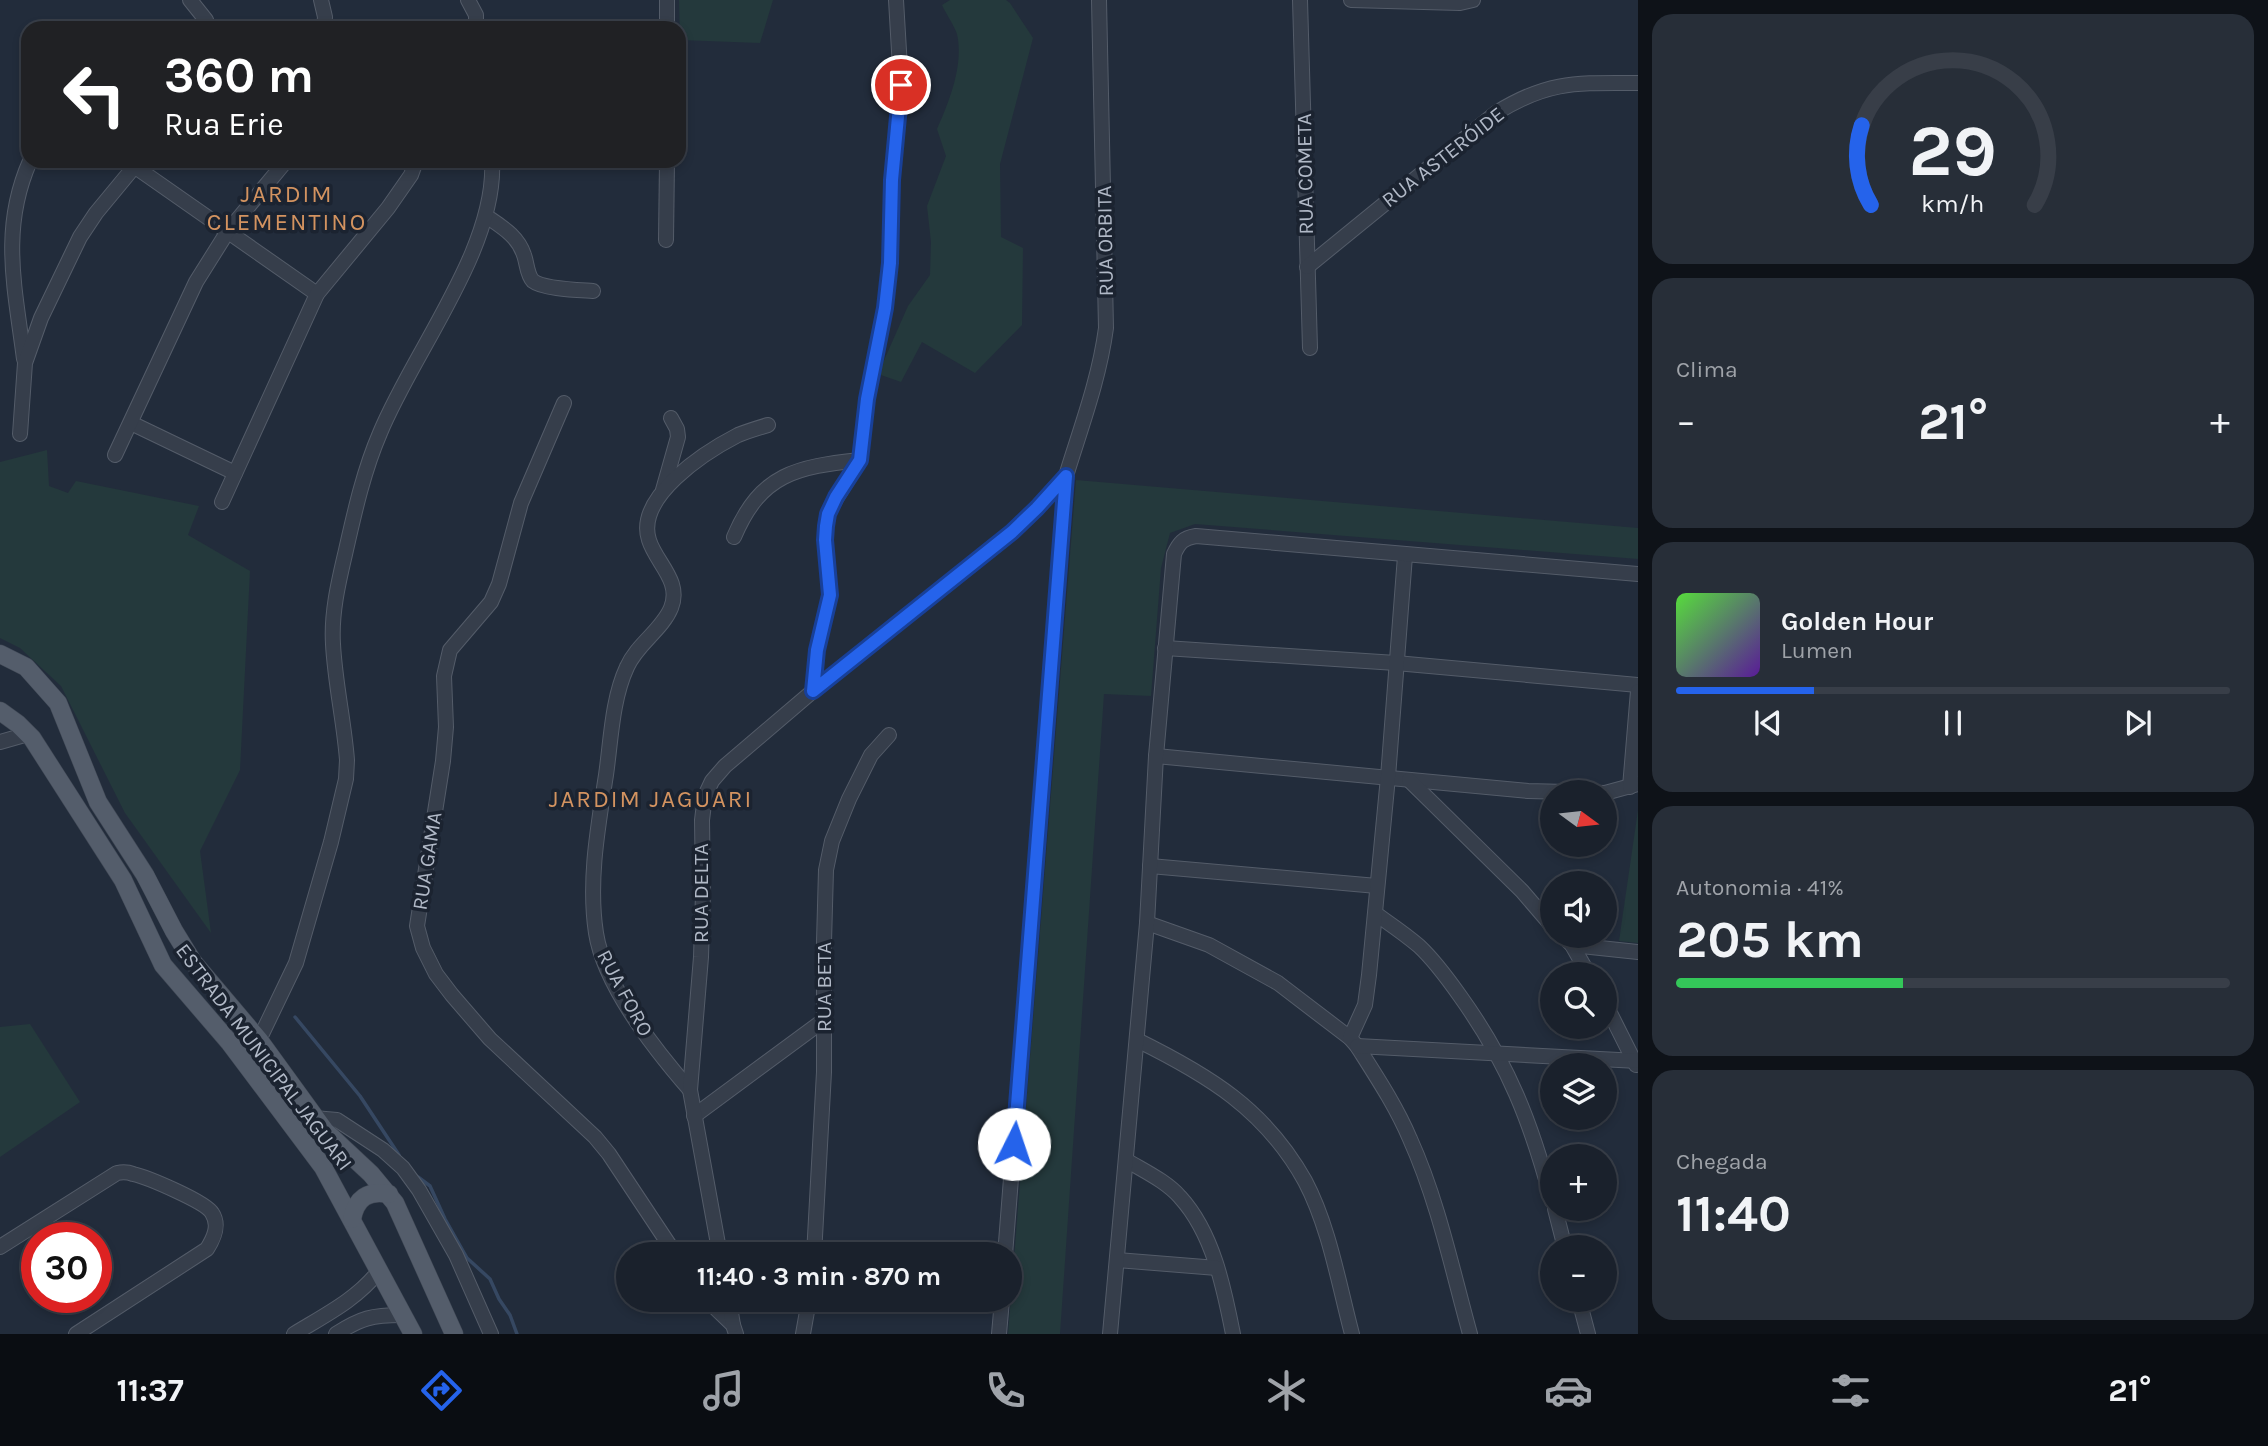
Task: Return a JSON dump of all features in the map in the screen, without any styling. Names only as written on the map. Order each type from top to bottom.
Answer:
[{"type":"main road","name":"ESTRADA MUNICIPAL JAGUARI","points":[[0,654],[26,667],[58,703],[98,802],[145,875],[193,962],[259,1040],[314,1118],[389,1194],[409,1232],[454,1334]]},
{"type":"main road","name":"ESTRADA MUNICIPAL JAGUARI","points":[[0,711],[28,734],[123,880],[159,958],[173,978],[230,1043],[323,1167],[413,1334]]},
{"type":"main road","points":[[173,978],[193,962]]},
{"type":"main road","points":[[352,1219],[356,1204],[367,1195],[376,1192],[389,1194]]},
{"type":"street","points":[[190,0],[206,21]]},
{"type":"street","points":[[321,0],[325,21]]},
{"type":"street","points":[[468,0],[475,18]]},
{"type":"street","points":[[667,0],[667,21]]},
{"type":"street","points":[[813,691],[817,650],[830,595],[825,540],[828,514],[860,460],[867,399],[885,308],[890,263],[892,180],[901,85],[896,0]]},
{"type":"street","name":"RUA ORBITA","points":[[1066,476],[1102,361],[1106,328],[1099,0]]},
{"type":"street","name":"RUA COMETA","points":[[1300,0],[1310,348]]},
{"type":"street","points":[[1351,0],[1473,0]]},
{"type":"street","name":"RUA ASTERÓIDE","points":[[1307,267],[1496,113],[1518,100],[1547,88],[1567,84],[1638,83]]},
{"type":"street","points":[[20,434],[25,363],[13,273],[11,221],[27,168]]},
{"type":"street","points":[[25,363],[41,318],[80,237],[96,213],[134,168]]},
{"type":"street","points":[[142,168],[317,293]]},
{"type":"street","points":[[115,455],[196,282],[228,231],[280,168]]},
{"type":"street","points":[[222,502],[317,293],[388,208],[414,168]]},
{"type":"street","points":[[259,1040],[296,963],[346,779],[345,739],[333,643],[334,618],[358,497],[379,435],[397,395],[465,268],[486,216],[491,194],[492,168]]},
{"type":"street","points":[[666,240],[667,168]]},
{"type":"street","points":[[486,216],[515,238],[525,255],[533,281],[593,291]]},
{"type":"street","name":"RUA GAMA","points":[[564,403],[521,503],[499,584],[491,602],[450,650],[444,676],[446,727],[443,761],[417,926],[427,957],[452,995],[490,1039],[594,1137],[667,1242]]},
{"type":"street","points":[[663,492],[678,437],[671,418]]},
{"type":"street","points":[[131,423],[235,473]]},
{"type":"street","name":"RUA FORO","points":[[690,1090],[651,1042],[602,956],[596,935],[593,907],[593,878],[600,813],[621,687],[627,666],[669,613],[674,599],[670,578],[653,550],[647,531],[648,517],[654,502],[681,473],[707,454],[739,435],[768,425]]},
{"type":"street","points":[[734,537],[743,516],[776,481],[794,471],[860,460]]},
{"type":"street","points":[[1006,1242],[1066,476]]},
{"type":"street","name":"RUA DELTA","points":[[718,1242],[690,1090],[701,957],[702,820],[705,796],[712,781],[725,766],[813,691],[1012,532],[1066,476]]},
{"type":"street","points":[[1110,1334],[1147,923],[1165,648],[1174,554],[1182,540],[1188,537],[1638,574]]},
{"type":"street","points":[[1354,1042],[1365,1005],[1376,914],[1405,556]]},
{"type":"street","points":[[1165,648],[1396,663],[1638,685]]},
{"type":"street","points":[[1156,755],[1528,791],[1605,793],[1634,786],[1638,691]]},
{"type":"street","points":[[0,741],[28,734]]},
{"type":"street","name":"RUA BETA","points":[[815,1242],[824,1072],[826,870],[832,841],[849,799],[872,755],[889,734]]},
{"type":"street","points":[[1409,780],[1540,912]]},
{"type":"street","points":[[1150,866],[1377,886]]},
{"type":"street","points":[[1376,914],[1420,947],[1450,981],[1498,1055],[1520,1098],[1540,1159]]},
{"type":"street","points":[[1147,923],[1209,945],[1278,983],[1354,1042],[1395,1109],[1427,1181],[1470,1334]]},
{"type":"street","points":[[1613,948],[1638,952]]},
{"type":"street","points":[[694,1116],[824,1020]]},
{"type":"street","points":[[1617,1026],[1637,1064]]},
{"type":"street","points":[[1137,1041],[1203,1074],[1250,1111],[1285,1151],[1305,1182],[1317,1212],[1352,1334]]},
{"type":"street","points":[[1354,1042],[1637,1064]]},
{"type":"street","points":[[314,1118],[337,1120],[383,1150],[403,1168],[419,1190],[456,1255],[491,1334]]},
{"type":"street","points":[[1126,1160],[1179,1195],[1193,1214],[1217,1268],[1233,1334]]},
{"type":"street","points":[[0,1247],[117,1173],[133,1173],[145,1178],[204,1204],[212,1213],[216,1224],[215,1237],[207,1249],[76,1334]]},
{"type":"street","points":[[1117,1260],[1217,1268]]},
{"type":"street","points":[[295,1334],[365,1289],[379,1271]]},
{"type":"street","points":[[718,1312],[735,1330]]},
{"type":"street","points":[[731,1312],[735,1330]]},
{"type":"street","points":[[803,1334],[807,1312]]},
{"type":"street","points":[[999,1334],[1001,1312]]},
{"type":"street","points":[[1582,1312],[1588,1334]]},
{"type":"street","points":[[336,1334],[361,1318],[402,1315]]},
{"type":"green space","points":[[679,0],[773,0],[760,43],[686,40],[686,21],[680,21]]},
{"type":"green space","points":[[950,0],[1006,0],[1033,38],[1000,164],[1001,237],[1023,248],[1022,325],[975,373],[922,342],[901,382],[878,374],[908,306],[930,275],[931,242],[927,206],[946,156],[937,129],[950,95],[959,58],[957,34],[942,5]]},
{"type":"green space","points":[[47,450],[49,486],[68,493],[76,481],[199,506],[188,535],[250,571],[240,770],[200,851],[211,933],[125,813],[61,686],[20,648],[0,638],[0,462]]},
{"type":"green space","points":[[1076,480],[1638,528],[1638,559],[1195,524],[1170,533],[1161,568],[1151,696],[1104,694],[1060,1334],[1008,1334],[1010,1312],[1022,1312],[1022,1242],[1015,1242]]},
{"type":"green space","points":[[1638,810],[1638,943],[1619,941]]},
{"type":"green space","points":[[30,1024],[80,1102],[0,1157],[0,1027]]},
{"type":"waterway","points":[[295,1017],[360,1096],[399,1155]]},
{"type":"waterway","points":[[418,1177],[430,1186],[467,1258],[490,1279],[517,1334]]},
{"type":"district","name":"JARDIM CLEMENTINO","points":[[287,208]]},
{"type":"district","name":"JARDIM JAGUARI","points":[[651,799]]},
{"type":"route","points":[[901,85],[892,180],[890,263],[885,308],[867,399],[862,454],[858,466],[836,497],[828,514],[825,540],[830,595],[817,650],[813,691],[1012,532],[1066,476],[1014,1144]]}]
